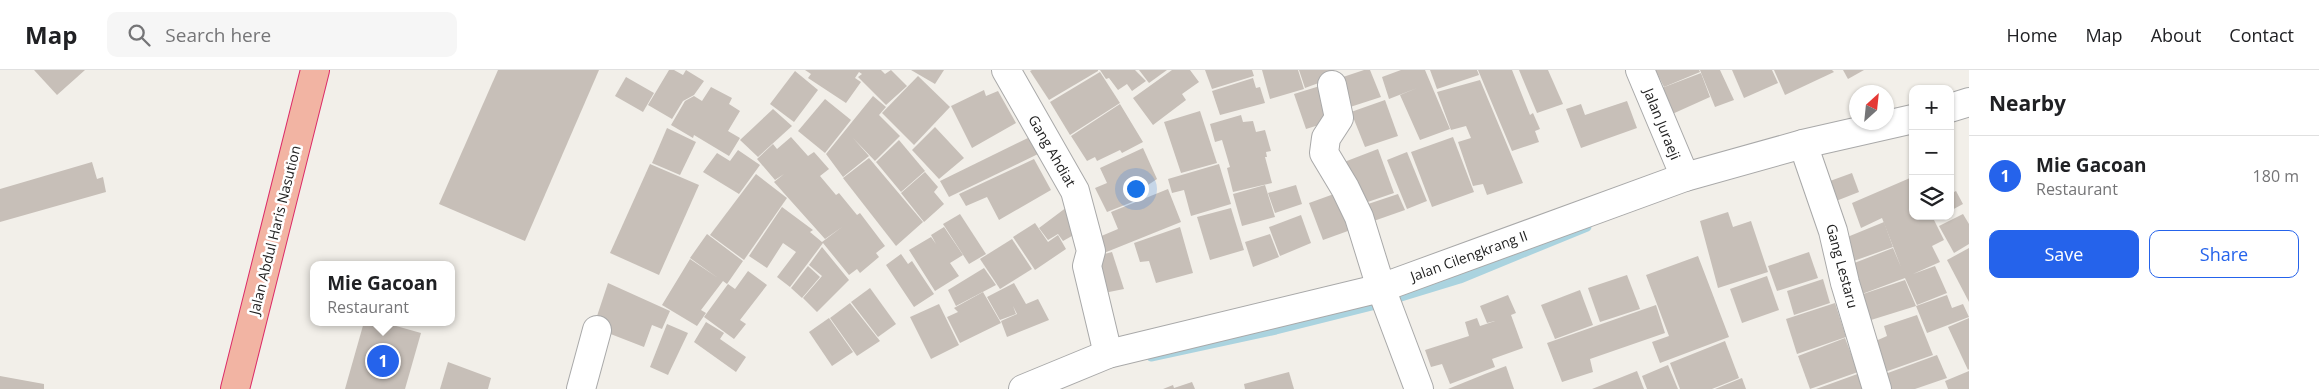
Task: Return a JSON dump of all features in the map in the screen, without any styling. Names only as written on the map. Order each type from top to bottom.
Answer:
[{"type":"highway","name":"Jalan Abdul Haris Nasution","points":[[235,389],[315,70]]},
{"type":"street","name":"Gang Ahdiat","points":[[1006,70],[1075,191],[1091,251],[1087,266],[1108,354]]},
{"type":"street","name":"Jalan Juraeji","points":[[1640,70],[1685,177]]},
{"type":"street","points":[[1332,85],[1339,118],[1326,138],[1324,154],[1346,188],[1359,217],[1381,288],[1419,389]]},
{"type":"street","points":[[1954,107],[1969,102]]},
{"type":"street","name":"Jalan Cilengkrang II","points":[[1024,389],[1108,354],[1381,288],[1685,177],[1803,144],[1909,120]]},
{"type":"street","name":"Gang Lestaru","points":[[1803,144],[1833,231],[1845,283],[1877,389]]},
{"type":"street","points":[[581,389],[597,330]]},
{"type":"building","points":[[34,70],[85,70],[57,95]]},
{"type":"building","points":[[498,70],[599,70],[525,241],[439,204]]},
{"type":"building","points":[[669,70],[674,70],[683,75],[686,70],[704,81],[694,95],[683,101],[672,119],[648,105]]},
{"type":"building","points":[[805,70],[881,70],[885,74],[891,70],[907,86],[886,105],[858,77],[862,74],[859,72],[855,78],[861,82],[846,103],[808,78],[811,74]]},
{"type":"building","points":[[911,70],[944,70],[935,84]]},
{"type":"building","points":[[1100,70],[1135,70],[1146,81],[1132,91],[1127,84],[1118,90],[1109,78],[1106,79]]},
{"type":"building","points":[[1139,70],[1167,70],[1149,83]]},
{"type":"building","points":[[1172,70],[1190,70],[1199,82],[1182,94],[1186,100],[1153,125],[1133,98]]},
{"type":"building","points":[[1205,70],[1252,70],[1254,76],[1212,89]]},
{"type":"building","points":[[1262,70],[1298,70],[1304,89],[1270,99]]},
{"type":"building","points":[[1299,70],[1333,70],[1335,77],[1305,88]]},
{"type":"building","points":[[1364,70],[1370,70],[1381,97],[1347,108],[1337,79]]},
{"type":"building","points":[[1401,70],[1425,70],[1450,129],[1420,140],[1400,95],[1417,88],[1389,99],[1382,77]]},
{"type":"building","points":[[1430,70],[1477,70],[1479,75],[1437,89]]},
{"type":"building","points":[[1478,70],[1512,70],[1530,115],[1533,113],[1540,129],[1535,131],[1539,142],[1512,151]]},
{"type":"building","points":[[1519,70],[1548,70],[1563,104],[1537,113]]},
{"type":"building","points":[[1649,70],[1699,70],[1700,72],[1664,87],[1658,75],[1652,78]]},
{"type":"building","points":[[1700,70],[1720,70],[1734,100],[1715,107]]},
{"type":"building","points":[[1732,70],[1772,70],[1778,83],[1744,98]]},
{"type":"building","points":[[1774,70],[1832,70],[1834,72],[1785,95]]},
{"type":"building","points":[[1843,70],[1864,70],[1848,79]]},
{"type":"building","points":[[795,71],[818,90],[794,122],[770,104]]},
{"type":"building","points":[[1030,71],[1098,71],[1049,100]]},
{"type":"building","points":[[1100,72],[1120,103],[1070,135],[1050,102]]},
{"type":"building","points":[[1701,73],[1710,97],[1670,115],[1659,89]]},
{"type":"building","points":[[918,76],[950,107],[914,145],[882,113]]},
{"type":"building","points":[[626,77],[654,93],[643,112],[615,96]]},
{"type":"building","points":[[1253,78],[1256,88],[1260,87],[1265,103],[1220,115],[1212,91]]},
{"type":"building","points":[[1480,80],[1523,183],[1487,195],[1483,184],[1473,186],[1458,142],[1471,138],[1466,126],[1451,130],[1437,92]]},
{"type":"building","points":[[1323,85],[1335,120],[1306,129],[1294,94]]},
{"type":"building","points":[[711,87],[732,98],[729,104],[740,111],[728,131],[740,138],[729,156],[694,135],[693,138],[671,125],[685,101],[694,96],[702,101]]},
{"type":"building","points":[[984,90],[986,96],[998,91],[1016,123],[972,148],[951,106]]},
{"type":"building","points":[[873,96],[886,107],[879,115],[900,136],[875,161],[853,138],[869,156],[843,177],[826,154]]},
{"type":"building","points":[[825,99],[851,120],[825,153],[798,131]]},
{"type":"building","points":[[1385,100],[1398,136],[1365,147],[1351,112]]},
{"type":"building","points":[[1627,101],[1637,128],[1581,148],[1566,109],[1581,104],[1585,115]]},
{"type":"building","points":[[1120,104],[1143,142],[1122,153],[1120,150],[1097,161],[1095,157],[1087,161],[1071,136]]},
{"type":"building","points":[[773,109],[792,126],[758,157],[740,140]]},
{"type":"building","points":[[1200,111],[1217,163],[1181,173],[1164,122]]},
{"type":"building","points":[[1241,115],[1243,122],[1253,121],[1256,132],[1265,130],[1271,151],[1266,152],[1267,157],[1265,157],[1272,183],[1233,192],[1227,168],[1230,167],[1222,140],[1215,142],[1210,124]]},
{"type":"building","points":[[935,127],[964,158],[939,179],[912,150]]},
{"type":"building","points":[[667,128],[696,142],[680,175],[652,163]]},
{"type":"building","points":[[791,137],[808,156],[814,152],[829,169],[820,176],[836,195],[839,193],[857,215],[860,213],[885,246],[876,253],[879,257],[860,273],[857,269],[849,275],[823,243],[790,287],[777,277],[796,252],[783,243],[767,268],[749,256],[782,207],[813,230],[810,232],[822,242],[842,227],[825,239],[774,182],[784,174],[775,180],[757,159],[773,144],[777,149]]},
{"type":"building","points":[[1030,137],[1038,154],[949,197],[940,181]]},
{"type":"building","points":[[1453,137],[1474,192],[1432,207],[1411,152]]},
{"type":"building","points":[[899,140],[925,171],[901,192],[876,162]]},
{"type":"building","points":[[1143,148],[1157,179],[1142,189],[1145,197],[1107,212],[1095,188],[1107,183],[1100,168]]},
{"type":"building","points":[[1378,149],[1394,193],[1356,206],[1339,164]]},
{"type":"building","points":[[738,150],[760,165],[739,194],[703,172],[717,153],[730,161]]},
{"type":"building","points":[[1407,152],[1427,201],[1407,209],[1387,160]]},
{"type":"building","points":[[869,158],[923,222],[896,246],[843,178]]},
{"type":"building","points":[[1034,159],[1051,190],[999,220],[987,197],[966,206],[959,194]]},
{"type":"building","points":[[92,162],[97,179],[103,177],[106,192],[0,222],[0,189]]},
{"type":"building","points":[[650,164],[699,185],[659,275],[610,253]]},
{"type":"building","points":[[1219,164],[1231,204],[1191,216],[1184,190],[1172,193],[1168,179]]},
{"type":"building","points":[[925,172],[938,187],[934,192],[944,204],[924,222],[901,193]]},
{"type":"building","points":[[1852,173],[1859,192],[1836,201],[1830,181]]},
{"type":"building","points":[[756,174],[787,198],[744,260],[710,235]]},
{"type":"building","points":[[1909,178],[1909,220],[1934,220],[1944,240],[1932,246],[1940,262],[1913,274],[1935,266],[1947,293],[1917,305],[1905,278],[1854,297],[1844,267],[1893,248],[1901,267],[1882,218],[1861,228],[1852,203]]},
{"type":"building","points":[[1265,185],[1275,217],[1242,226],[1233,194]]},
{"type":"building","points":[[1296,185],[1302,204],[1275,213],[1268,193]]},
{"type":"building","points":[[1168,189],[1181,222],[1104,253],[1099,237],[1118,229],[1111,212]]},
{"type":"building","points":[[1345,190],[1359,227],[1323,240],[1309,203]]},
{"type":"building","points":[[1956,191],[1963,204],[1954,209],[1954,192]]},
{"type":"building","points":[[1398,194],[1405,210],[1368,223],[1362,206]]},
{"type":"building","points":[[1071,204],[1079,232],[1063,241],[1058,234],[1048,240],[1039,228]]},
{"type":"building","points":[[1231,208],[1244,250],[1210,260],[1197,217]]},
{"type":"building","points":[[1728,212],[1733,227],[1751,221],[1768,272],[1718,288],[1700,221]]},
{"type":"building","points":[[960,214],[986,254],[969,264],[943,224]]},
{"type":"building","points":[[1963,214],[1969,224],[1969,244],[1954,253],[1939,226]]},
{"type":"building","points":[[1301,215],[1311,243],[1280,256],[1269,227]]},
{"type":"building","points":[[1884,222],[1893,247],[1848,263],[1840,240]]},
{"type":"building","points":[[1035,223],[1048,242],[1058,235],[1066,249],[1035,270],[1013,237]]},
{"type":"building","points":[[944,227],[963,255],[950,263],[959,276],[935,291],[909,250],[931,237],[936,244],[931,235]]},
{"type":"building","points":[[1180,227],[1193,273],[1156,283],[1149,261],[1140,262],[1134,243]]},
{"type":"building","points":[[707,234],[743,261],[727,284],[723,281],[701,310],[706,313],[697,326],[662,305],[690,259],[718,278],[690,258]]},
{"type":"building","points":[[1270,234],[1279,257],[1253,267],[1245,242]]},
{"type":"building","points":[[1012,239],[1032,269],[1000,289],[980,259]]},
{"type":"building","points":[[822,247],[849,280],[817,312],[803,298],[822,276],[809,265]]},
{"type":"building","points":[[1969,248],[1969,302],[1947,260]]},
{"type":"building","points":[[1112,252],[1124,289],[1104,293],[1093,257]]},
{"type":"building","points":[[1809,252],[1818,278],[1777,291],[1768,266]]},
{"type":"building","points":[[901,254],[908,264],[912,261],[934,294],[914,307],[886,265]]},
{"type":"building","points":[[1698,256],[1729,337],[1660,363],[1652,342],[1669,336],[1646,275]]},
{"type":"building","points":[[808,266],[820,277],[802,298],[791,288]]},
{"type":"building","points":[[984,268],[996,285],[956,306],[948,290]]},
{"type":"building","points":[[748,271],[767,285],[740,320],[746,324],[734,339],[704,317],[728,284],[735,289]]},
{"type":"building","points":[[1627,275],[1640,309],[1600,322],[1588,288]]},
{"type":"building","points":[[1767,276],[1779,310],[1742,323],[1730,289]]},
{"type":"building","points":[[1823,279],[1830,303],[1794,315],[1787,291]]},
{"type":"building","points":[[1905,280],[1916,306],[1871,320],[1863,294]]},
{"type":"building","points":[[608,283],[670,311],[662,329],[652,325],[644,347],[608,333],[610,326],[602,323],[603,319],[597,316]]},
{"type":"building","points":[[1014,283],[1026,304],[1038,299],[1049,320],[1007,337],[1001,321],[1017,314],[1013,306],[1016,314],[1000,320],[987,297]]},
{"type":"building","points":[[870,288],[896,324],[878,337],[851,302]]},
{"type":"building","points":[[1580,290],[1593,325],[1555,339],[1541,305]]},
{"type":"building","points":[[983,292],[1001,323],[960,343],[947,317],[958,312],[954,308]]},
{"type":"building","points":[[1508,295],[1516,313],[1511,315],[1523,348],[1492,359],[1495,367],[1450,384],[1442,364],[1431,367],[1425,350],[1469,336],[1465,322],[1477,318],[1480,326],[1495,321],[1487,323],[1480,306]]},
{"type":"building","points":[[1947,295],[1952,308],[1963,304],[1969,317],[1927,333],[1916,306]]},
{"type":"building","points":[[850,303],[880,341],[857,356],[830,318]]},
{"type":"building","points":[[1835,303],[1846,337],[1797,354],[1786,319]]},
{"type":"building","points":[[939,304],[959,345],[931,359],[910,317]]},
{"type":"building","points":[[1656,305],[1665,333],[1590,359],[1593,372],[1562,382],[1547,343]]},
{"type":"building","points":[[1917,315],[1933,355],[1882,373],[1871,343],[1887,336],[1884,326]]},
{"type":"building","points":[[829,318],[853,352],[832,366],[809,332]]},
{"type":"building","points":[[1969,318],[1969,369],[1968,370],[1948,327]]},
{"type":"building","points":[[706,322],[724,333],[720,339],[746,357],[736,372],[694,342]]},
{"type":"building","points":[[667,324],[688,333],[668,375],[650,367]]},
{"type":"building","points":[[363,326],[396,326],[421,333],[405,389],[345,389]]},
{"type":"building","points":[[1845,338],[1858,372],[1810,389],[1798,356]]},
{"type":"building","points":[[1725,341],[1739,378],[1712,389],[1680,389],[1670,363]]},
{"type":"building","points":[[1937,355],[1947,378],[1915,389],[1891,389],[1885,374]]},
{"type":"building","points":[[448,362],[491,378],[488,389],[440,389]]},
{"type":"building","points":[[1668,365],[1678,389],[1647,389],[1642,376]]},
{"type":"building","points":[[1506,366],[1514,389],[1448,389],[1485,374]]},
{"type":"building","points":[[1637,371],[1644,389],[1592,389]]},
{"type":"building","points":[[1969,371],[1969,389],[1948,389],[1945,381]]},
{"type":"building","points":[[1289,372],[1294,389],[1245,389],[1244,384]]},
{"type":"building","points":[[1863,372],[1868,389],[1816,389]]},
{"type":"building","points":[[0,376],[44,384],[44,389],[0,389]]},
{"type":"building","points":[[1742,378],[1746,389],[1715,389]]},
{"type":"building","points":[[1192,382],[1195,389],[1163,389],[1173,385],[1174,388]]},
{"type":"waterway","points":[[1388,301],[1460,279],[1587,227]]},
{"type":"waterway","points":[[1151,357],[1276,330],[1384,303]]},
{"type":"place","name":"Mie Gacoan","points":[[383,361]]}]
